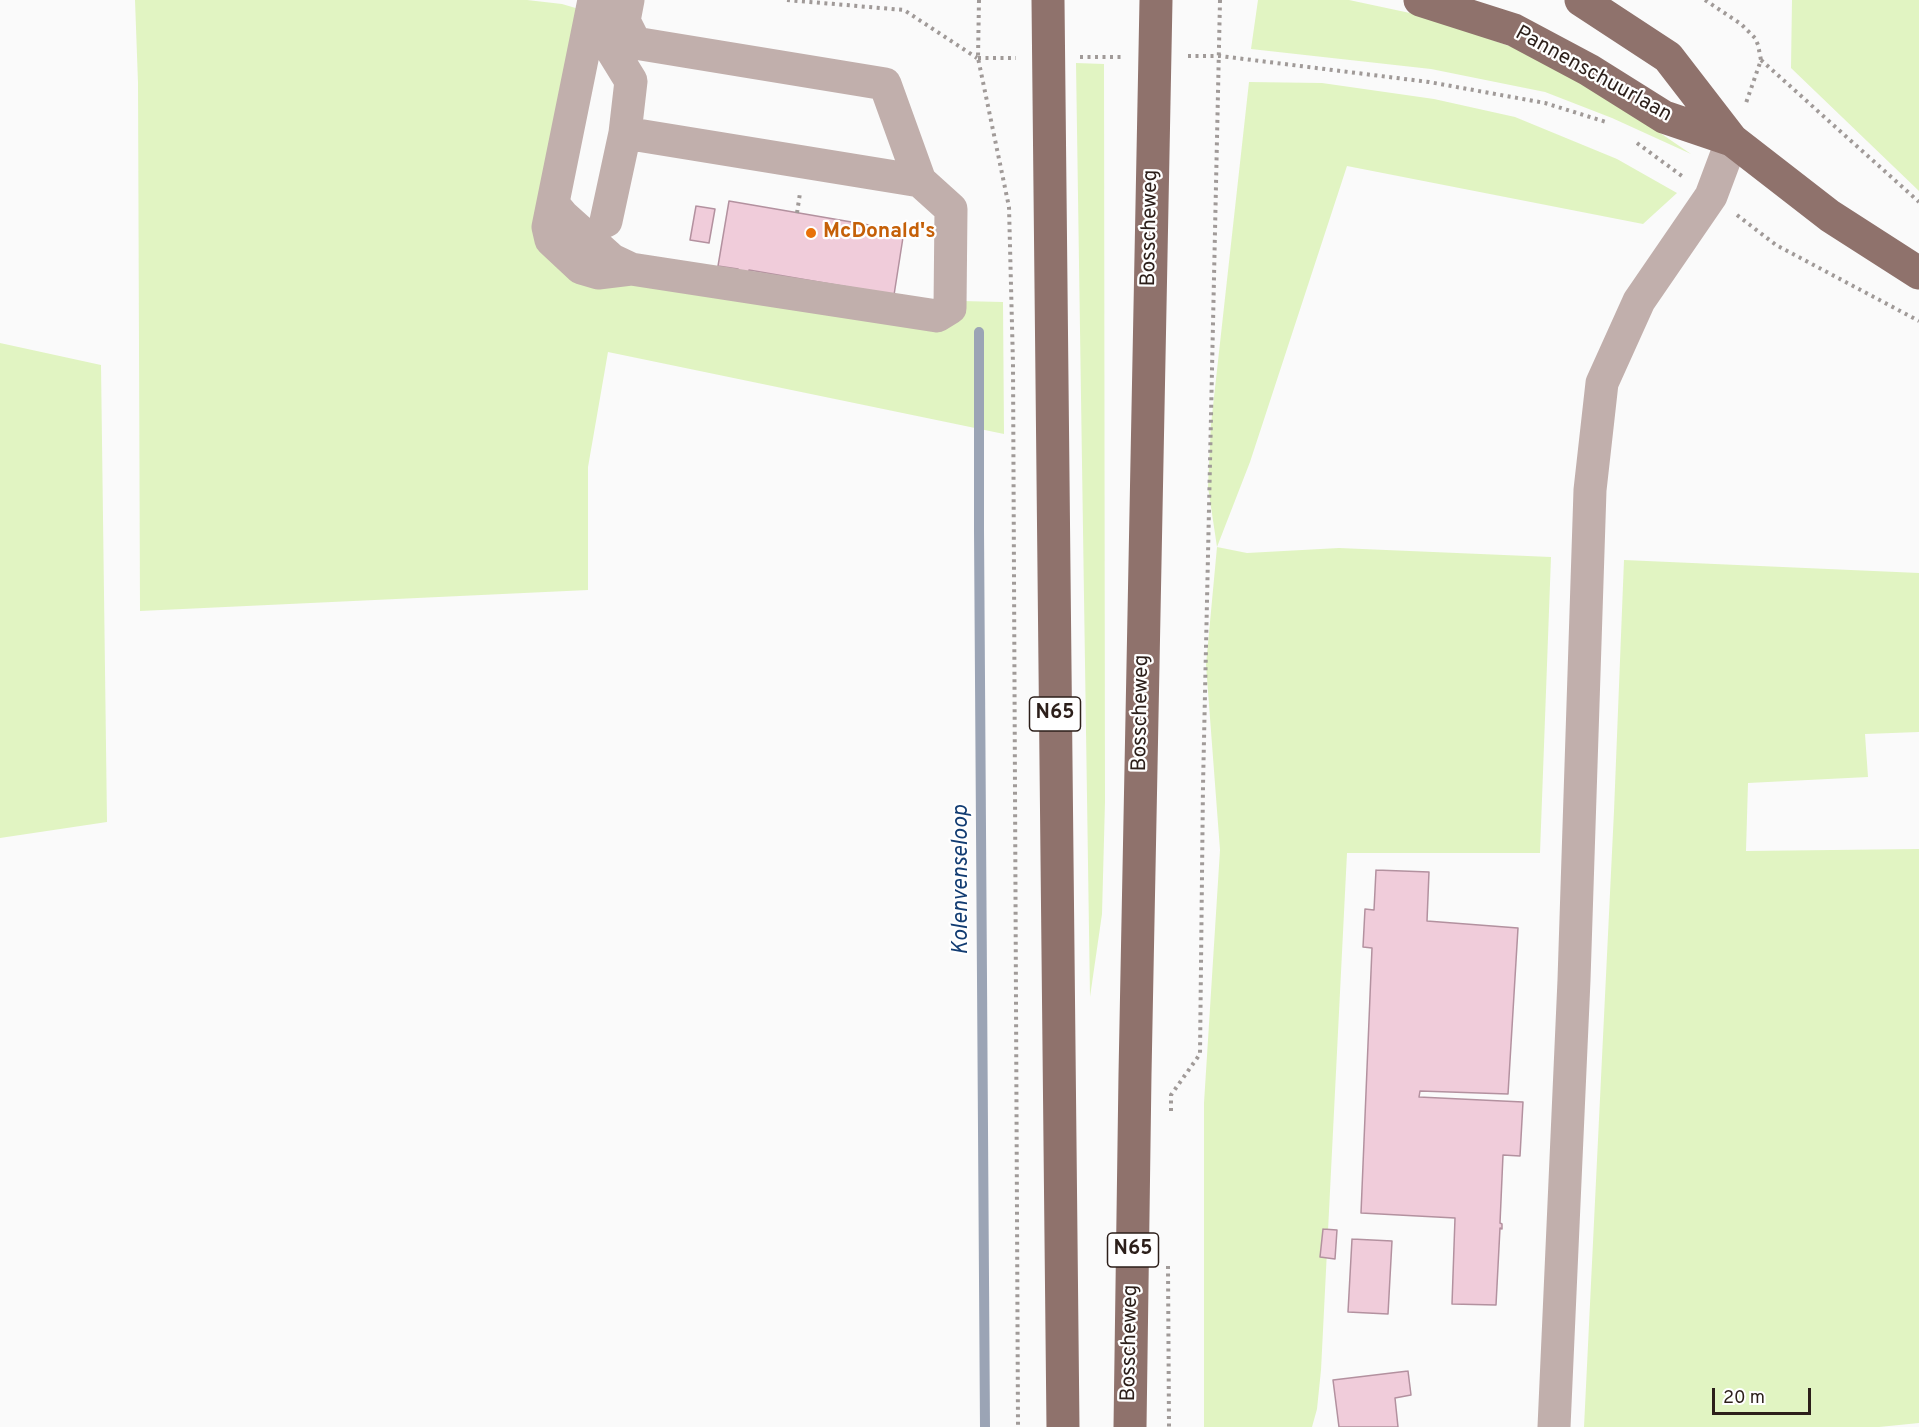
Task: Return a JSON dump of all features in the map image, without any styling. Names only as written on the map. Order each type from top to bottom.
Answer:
[{"type":"main road","name":"N65","points":[[1048,0],[1063,1427]]},
{"type":"main road","name":"Bosscheweg","points":[[1130,1427],[1156,0]]},
{"type":"main road","name":"Pannenschuurlaan","points":[[1420,0],[1514,30],[1589,70],[1664,117],[1732,140]]},
{"type":"main road","name":"Pannenschuurlaan","points":[[1581,0],[1668,57],[1732,140],[1830,216],[1919,273]]},
{"type":"street","points":[[594,0],[548,227],[549,236],[581,268],[598,273],[631,269],[937,316],[950,308],[951,209],[920,181],[885,84],[635,43],[624,21],[628,0]]},
{"type":"street","points":[[602,0],[608,21],[607,42],[630,81],[626,133],[606,221]]},
{"type":"street","points":[[626,133],[920,181]]},
{"type":"street","points":[[1554,1427],[1574,980],[1590,490],[1602,382],[1639,302],[1711,196],[1732,140]]},
{"type":"path","points":[[787,0],[904,10],[978,58],[1220,56],[1429,82],[1545,103],[1611,124]]},
{"type":"path","points":[[979,0],[978,58],[1009,207],[1013,364],[1018,1427]]},
{"type":"path","points":[[1170,1117],[1171,1095],[1200,1054],[1203,786],[1220,0]]},
{"type":"path","points":[[1705,0],[1741,24],[1755,38],[1761,60],[1919,202]]},
{"type":"path","points":[[1629,137],[1776,244],[1919,321]]},
{"type":"path","name":"Bosscheweg","points":[[1168,1265],[1169,1427]]},
{"type":"green space","points":[[135,0],[527,0],[562,4],[579,9],[540,237],[616,279],[1003,302],[1004,434],[608,352],[588,467],[588,590],[140,611],[138,83]]},
{"type":"green space","points":[[1258,0],[1349,0],[1424,16],[1515,48],[1587,83],[1691,154],[1612,118],[1545,92],[1431,69],[1251,49]]},
{"type":"green space","points":[[1792,0],[1919,0],[1919,191],[1791,68]]},
{"type":"green space","points":[[1076,63],[1104,64],[1105,802],[1102,914],[1090,997]]},
{"type":"green space","points":[[1249,82],[1322,83],[1434,99],[1515,117],[1617,159],[1677,193],[1643,224],[1347,166],[1250,462],[1217,547],[1208,487],[1211,424]]},
{"type":"green space","points":[[0,343],[101,365],[107,822],[0,838]]},
{"type":"green space","points":[[1217,547],[1247,553],[1339,548],[1551,557],[1540,853],[1347,853],[1321,1370],[1317,1409],[1312,1427],[1204,1427],[1204,1103],[1220,850],[1206,665]]},
{"type":"green space","points":[[1624,560],[1919,573],[1919,732],[1865,734],[1868,777],[1748,783],[1746,851],[1919,849],[1919,1423],[1879,1427],[1584,1427]]},
{"type":"building","points":[[729,201],[904,231],[894,295],[749,270],[748,276],[738,269],[718,266]]},
{"type":"building","points":[[696,206],[715,209],[709,243],[690,240]]},
{"type":"building","points":[[1376,870],[1429,872],[1427,921],[1518,928],[1508,1094],[1420,1091],[1419,1097],[1523,1102],[1520,1156],[1503,1155],[1500,1223],[1502,1229],[1500,1228],[1496,1305],[1452,1304],[1455,1218],[1361,1213],[1372,948],[1363,947],[1365,909],[1374,910]]},
{"type":"building","points":[[1323,1229],[1337,1230],[1335,1259],[1320,1257]]},
{"type":"building","points":[[1352,1239],[1392,1241],[1388,1314],[1348,1312]]},
{"type":"building","points":[[1408,1371],[1411,1395],[1395,1398],[1398,1427],[1339,1427],[1333,1380]]},
{"type":"waterway","name":"Kolenvenseloop","points":[[979,332],[985,1427]]},
{"type":"place","name":"McDonald's","points":[[811,233]]}]
